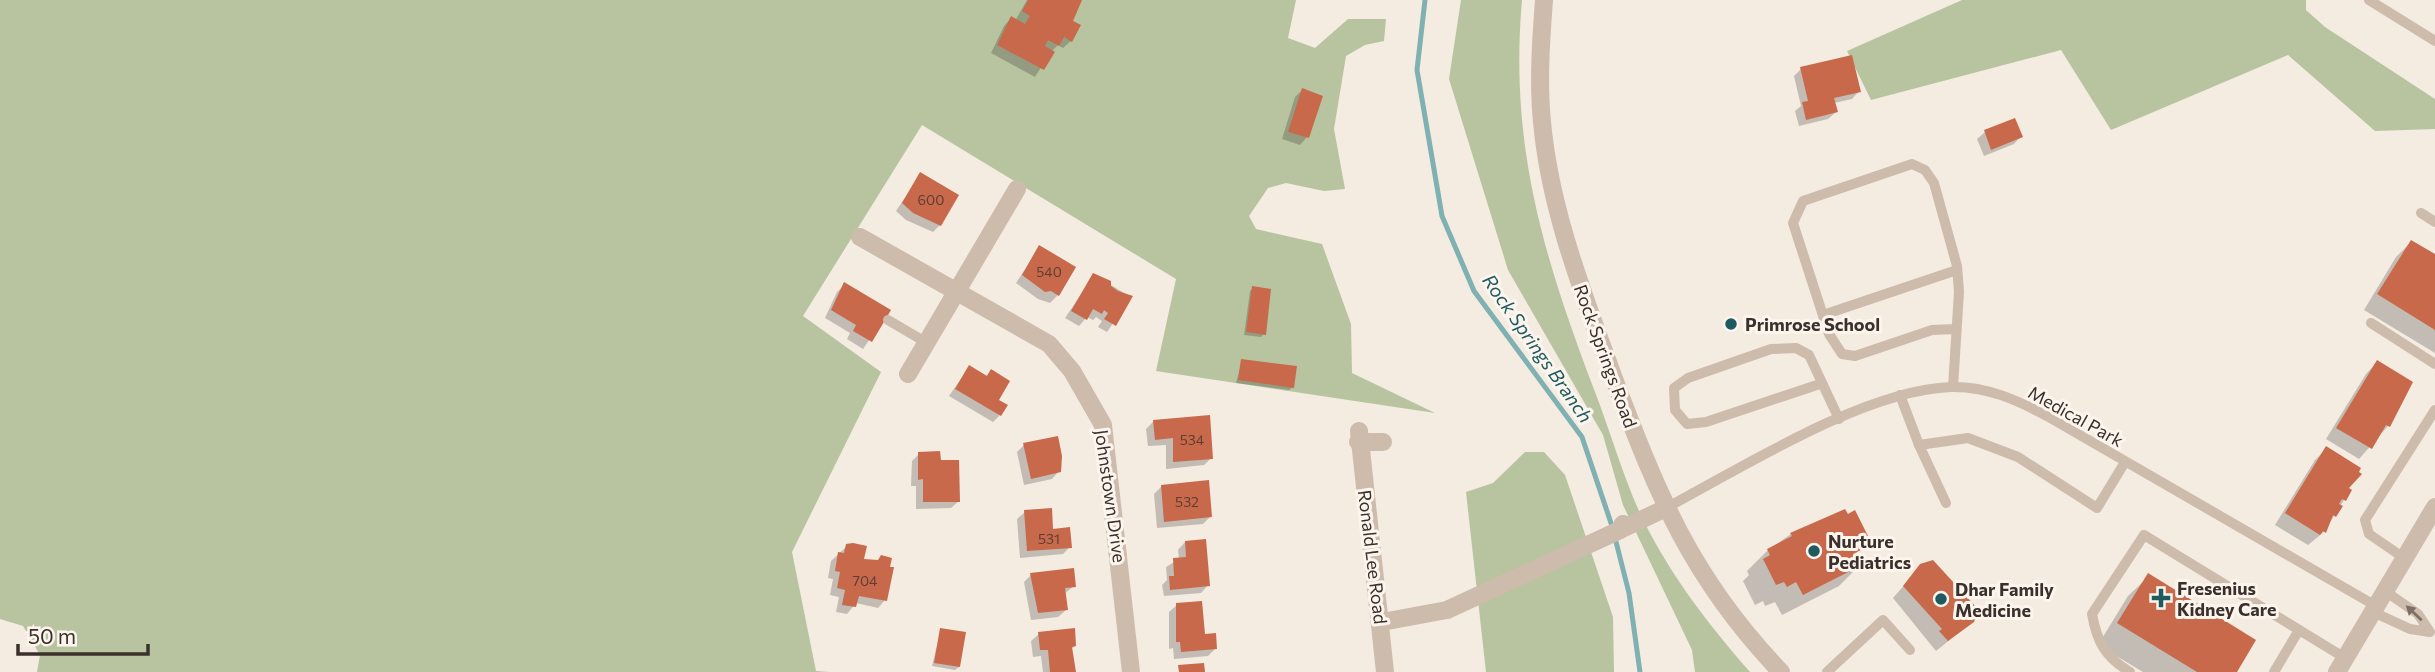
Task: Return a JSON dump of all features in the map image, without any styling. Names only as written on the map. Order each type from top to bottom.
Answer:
[{"type":"street","name":"Rock Springs Road","points":[[1544,0],[1542,122],[1553,192],[1579,283],[1666,508],[1684,546],[1724,607],[1781,672]]},
{"type":"street","points":[[908,374],[1017,189]]},
{"type":"street","name":"Johnstown Drive","points":[[860,237],[1049,344],[1072,371],[1102,424],[1110,468],[1131,672]]},
{"type":"street","name":"Ronald Lee Road","points":[[1383,442],[1359,436],[1382,622],[1385,672]]},
{"type":"street","points":[[2341,665],[2435,507]]},
{"type":"street","points":[[1382,622],[1447,610],[1666,508]]},
{"type":"lane","points":[[2368,0],[2435,41]]},
{"type":"lane","points":[[1953,387],[1959,292],[1957,270],[1934,183],[1919,167],[1912,164],[1803,201],[1793,223],[1823,315],[1835,346],[1842,354],[1854,356],[1932,330],[1956,329]]},
{"type":"lane","points":[[2421,213],[2435,222]]},
{"type":"lane","points":[[1823,315],[1957,270]]},
{"type":"lane","points":[[888,320],[927,343]]},
{"type":"lane","points":[[2371,323],[2435,364]]},
{"type":"lane","points":[[1820,384],[1706,422],[1686,424],[1675,410],[1674,388],[1688,378],[1771,349],[1796,348],[1809,355],[1820,384],[1839,419]]},
{"type":"lane","name":"Medical Park","points":[[1666,508],[1874,402],[1920,390],[1953,387],[1989,391],[2017,400],[2378,603]]},
{"type":"lane","points":[[1900,395],[1919,445],[1946,503]]},
{"type":"lane","points":[[2404,558],[2370,534],[2365,520],[2435,410]]},
{"type":"lane","points":[[1919,445],[1968,438],[2018,457],[2096,508],[2125,462]]},
{"type":"lane","points":[[2130,672],[2112,661],[2097,640],[2092,614],[2144,535],[2299,630],[2341,665]]},
{"type":"lane","points":[[2378,603],[2418,614],[2432,633]]},
{"type":"lane","points":[[2378,603],[2410,629],[2432,633]]},
{"type":"lane","points":[[1827,672],[1883,620],[1910,650]]},
{"type":"lane","points":[[2274,672],[2299,630]]},
{"type":"green space","points":[[0,0],[1296,0],[1288,38],[1315,48],[1348,19],[1386,19],[1384,41],[1365,45],[1346,56],[1334,129],[1345,189],[1324,191],[1286,183],[1268,188],[1249,216],[1256,229],[1322,244],[1351,324],[1352,373],[1435,413],[1156,371],[1176,279],[922,125],[803,316],[881,372],[792,552],[816,671],[829,672],[37,672],[40,655],[23,626],[0,619]]},
{"type":"green space","points":[[1461,0],[1522,0],[1519,53],[1526,153],[1546,248],[1560,295],[1627,482],[1650,533],[1689,596],[1750,672],[1695,672],[1692,650],[1623,505],[1603,435],[1508,270],[1449,79]]},
{"type":"green space","points":[[1962,0],[2306,0],[2306,10],[2325,27],[2435,99],[2435,129],[2375,131],[2288,55],[2111,130],[2061,50],[1871,100],[1847,51]]},
{"type":"green space","points":[[1525,452],[1544,452],[1565,475],[1613,617],[1614,672],[1486,672],[1466,492],[1493,483]]},
{"type":"building","points":[[1028,0],[1082,0],[1073,21],[1081,25],[1072,42],[1064,37],[1059,46],[1048,40],[1045,46],[1055,52],[1044,70],[997,45],[1011,16],[1025,24],[1030,16],[1022,11]]},
{"type":"building","points":[[1852,55],[1861,92],[1834,98],[1838,112],[1806,120],[1802,102],[1808,101],[1800,67]]},
{"type":"building","points":[[1302,88],[1323,96],[1309,138],[1288,132]]},
{"type":"building","points":[[2015,118],[2023,137],[1991,150],[1984,130]]},
{"type":"building","points":[[920,172],[959,195],[941,226],[913,213],[902,203]]},
{"type":"building","points":[[2411,240],[2435,254],[2435,330],[2377,294]]},
{"type":"building","points":[[1039,245],[1076,267],[1059,296],[1051,291],[1045,292],[1022,275]]},
{"type":"building","points":[[1093,273],[1111,281],[1111,286],[1118,291],[1133,296],[1116,326],[1104,319],[1108,313],[1104,310],[1102,314],[1093,309],[1087,320],[1071,311]]},
{"type":"building","points":[[844,282],[891,310],[872,342],[853,331],[856,325],[831,310]]},
{"type":"building","points":[[1252,286],[1271,289],[1266,335],[1246,332]]},
{"type":"building","points":[[1241,359],[1297,366],[1294,388],[1238,380]]},
{"type":"building","points":[[2377,360],[2413,382],[2390,427],[2386,425],[2372,449],[2336,428]]},
{"type":"building","points":[[969,365],[987,376],[991,369],[1010,381],[999,400],[1008,405],[1001,416],[955,389]]},
{"type":"building","points":[[1210,415],[1213,459],[1173,462],[1173,438],[1155,440],[1153,420]]},
{"type":"building","points":[[1058,436],[1062,456],[1061,472],[1031,479],[1023,443]]},
{"type":"building","points":[[2326,446],[2361,468],[2359,472],[2362,474],[2349,488],[2352,490],[2346,501],[2342,499],[2339,504],[2343,506],[2336,517],[2333,515],[2326,533],[2323,531],[2320,535],[2285,513]]},
{"type":"building","points":[[940,451],[941,460],[959,460],[960,502],[923,502],[923,479],[918,480],[918,452]]},
{"type":"building","points":[[1209,480],[1212,517],[1164,522],[1161,485]]},
{"type":"building","points":[[1052,508],[1053,529],[1070,527],[1072,548],[1027,551],[1024,510]]},
{"type":"building","name":"Nurture Pediatrics","points":[[1845,509],[1848,514],[1855,510],[1869,538],[1862,542],[1865,548],[1855,553],[1862,565],[1803,595],[1796,582],[1787,587],[1784,582],[1776,585],[1763,559],[1770,555],[1767,549],[1792,536],[1790,533]]},
{"type":"building","points":[[1206,539],[1210,586],[1170,590],[1169,576],[1174,576],[1173,558],[1186,557],[1185,541]]},
{"type":"building","points":[[846,544],[867,546],[864,559],[878,560],[881,555],[892,558],[890,567],[894,567],[887,601],[859,596],[856,607],[842,605],[845,590],[837,588],[840,572],[835,571],[838,552],[844,553]]},
{"type":"building","name":"Dhar Family Medicine","points":[[1933,560],[1977,608],[1972,613],[1976,617],[1974,622],[1948,641],[1939,631],[1942,629],[1903,586],[1920,564]]},
{"type":"building","points":[[1074,568],[1076,587],[1065,588],[1068,610],[1038,613],[1030,573]]},
{"type":"building","name":"Fresenius Kidney Care","points":[[2148,573],[2256,640],[2237,672],[2197,672],[2117,623]]},
{"type":"building","points":[[1202,601],[1205,634],[1216,633],[1217,649],[1181,652],[1180,642],[1176,642],[1176,603]]},
{"type":"building","points":[[940,628],[966,632],[960,667],[934,663]]},
{"type":"building","points":[[1075,628],[1076,646],[1072,647],[1076,672],[1050,672],[1048,650],[1040,650],[1038,632]]},
{"type":"building","points":[[1204,663],[1205,672],[1179,672],[1178,665]]},
{"type":"waterway","name":"Rock Springs Branch","points":[[1425,0],[1417,70],[1442,216],[1474,291],[1582,437],[1612,526],[1629,593],[1640,672]]},
{"type":"place","name":"Primrose School","points":[[1731,324]]},
{"type":"place","name":"Nurture Pediatrics","points":[[1814,551]]},
{"type":"place","name":"Fresenius Kidney Care","points":[[2161,598]]},
{"type":"place","name":"Dhar Family Medicine","points":[[1941,599]]}]
